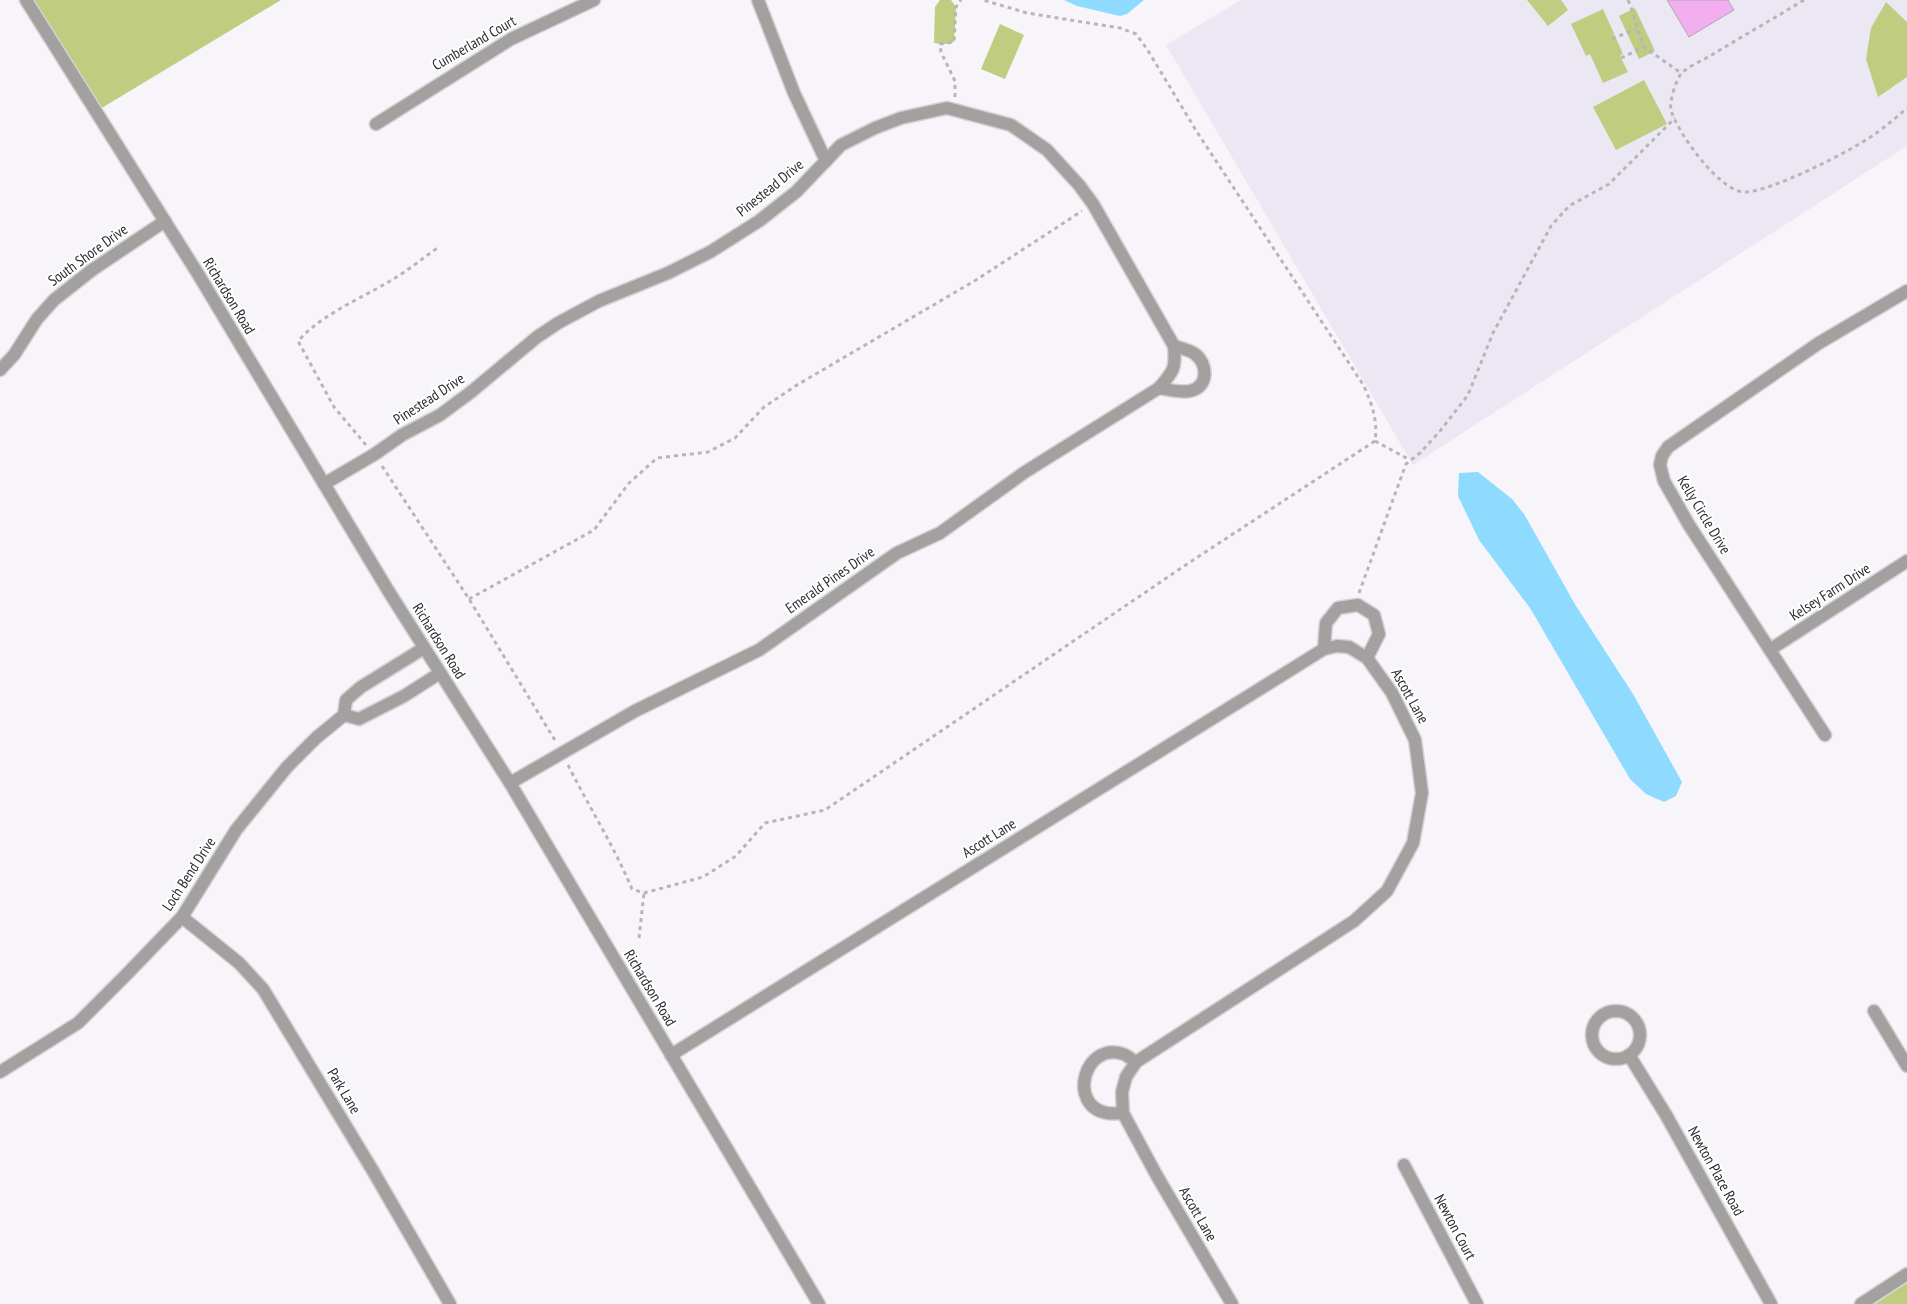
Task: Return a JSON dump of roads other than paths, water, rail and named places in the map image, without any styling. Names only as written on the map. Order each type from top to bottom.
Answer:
[{"type":"street","name":"Richardson Road","points":[[26,0],[165,221],[424,648],[510,783],[819,1304]]},
{"type":"street","name":"Cumberland Court","points":[[376,124],[424,92],[512,39],[594,0]]},
{"type":"street","points":[[758,0],[794,93],[826,161]]},
{"type":"street","name":"Pinestead Drive","points":[[324,484],[375,454],[402,435],[440,415],[472,392],[538,337],[558,323],[598,301],[668,273],[710,252],[759,221],[796,192],[841,145],[875,128],[901,118],[947,108],[1011,125],[1047,150],[1079,185],[1093,204],[1174,346],[1175,363]]},
{"type":"street","name":"South Shore Drive","points":[[0,370],[14,355],[37,319],[54,300],[92,270],[165,221]]},
{"type":"street","name":"Kelly Circle Drive","points":[[1825,735],[1689,525],[1664,481],[1660,466],[1662,456],[1668,447],[1819,343],[1907,291]]},
{"type":"street","points":[[1159,388],[1179,392],[1193,391],[1202,383],[1206,373],[1202,361],[1194,353],[1174,346]]},
{"type":"street","name":"Emerald Pines Drive","points":[[510,783],[635,711],[759,650],[897,553],[940,533],[1025,472],[1159,388],[1170,376],[1175,363]]},
{"type":"street","name":"Kelsey Farm Drive","points":[[1771,649],[1907,561]]},
{"type":"street","points":[[1324,649],[1326,623],[1338,608],[1358,605],[1374,615],[1379,634],[1368,658]]},
{"type":"street","name":"Ascott Lane","points":[[671,1055],[1324,649],[1337,646],[1349,648],[1368,658],[1392,693],[1416,740],[1422,793],[1414,843],[1387,892],[1354,921],[1136,1062],[1126,1077],[1122,1092],[1123,1113],[1161,1184],[1232,1304]]},
{"type":"street","name":"Loch Bend Drive","points":[[0,1072],[78,1023],[182,918],[236,830],[287,767],[316,738],[344,715],[346,700],[361,688],[424,648]]},
{"type":"street","points":[[344,715],[359,719],[404,696],[440,672]]},
{"type":"street","name":"Park Lane","points":[[182,918],[239,963],[263,989],[450,1304]]},
{"type":"street","points":[[1874,1011],[1907,1066]]},
{"type":"street","points":[[1123,1113],[1107,1113],[1092,1106],[1084,1092],[1084,1075],[1092,1061],[1106,1053],[1122,1054],[1136,1062]]},
{"type":"street","name":"Newton Place Road","points":[[1629,1055],[1666,1115],[1771,1304]]},
{"type":"street","name":"Newton Court","points":[[1404,1165],[1477,1304]]},
{"type":"street","points":[[1861,1304],[1907,1274]]},
{"type":"water","points":[[1064,0],[1144,0],[1127,14],[1120,16],[1077,6]]},
{"type":"water","points":[[1478,472],[1512,499],[1524,514],[1576,606],[1633,694],[1682,782],[1676,796],[1664,802],[1646,794],[1630,779],[1530,608],[1479,540],[1458,496],[1459,473]]}]
